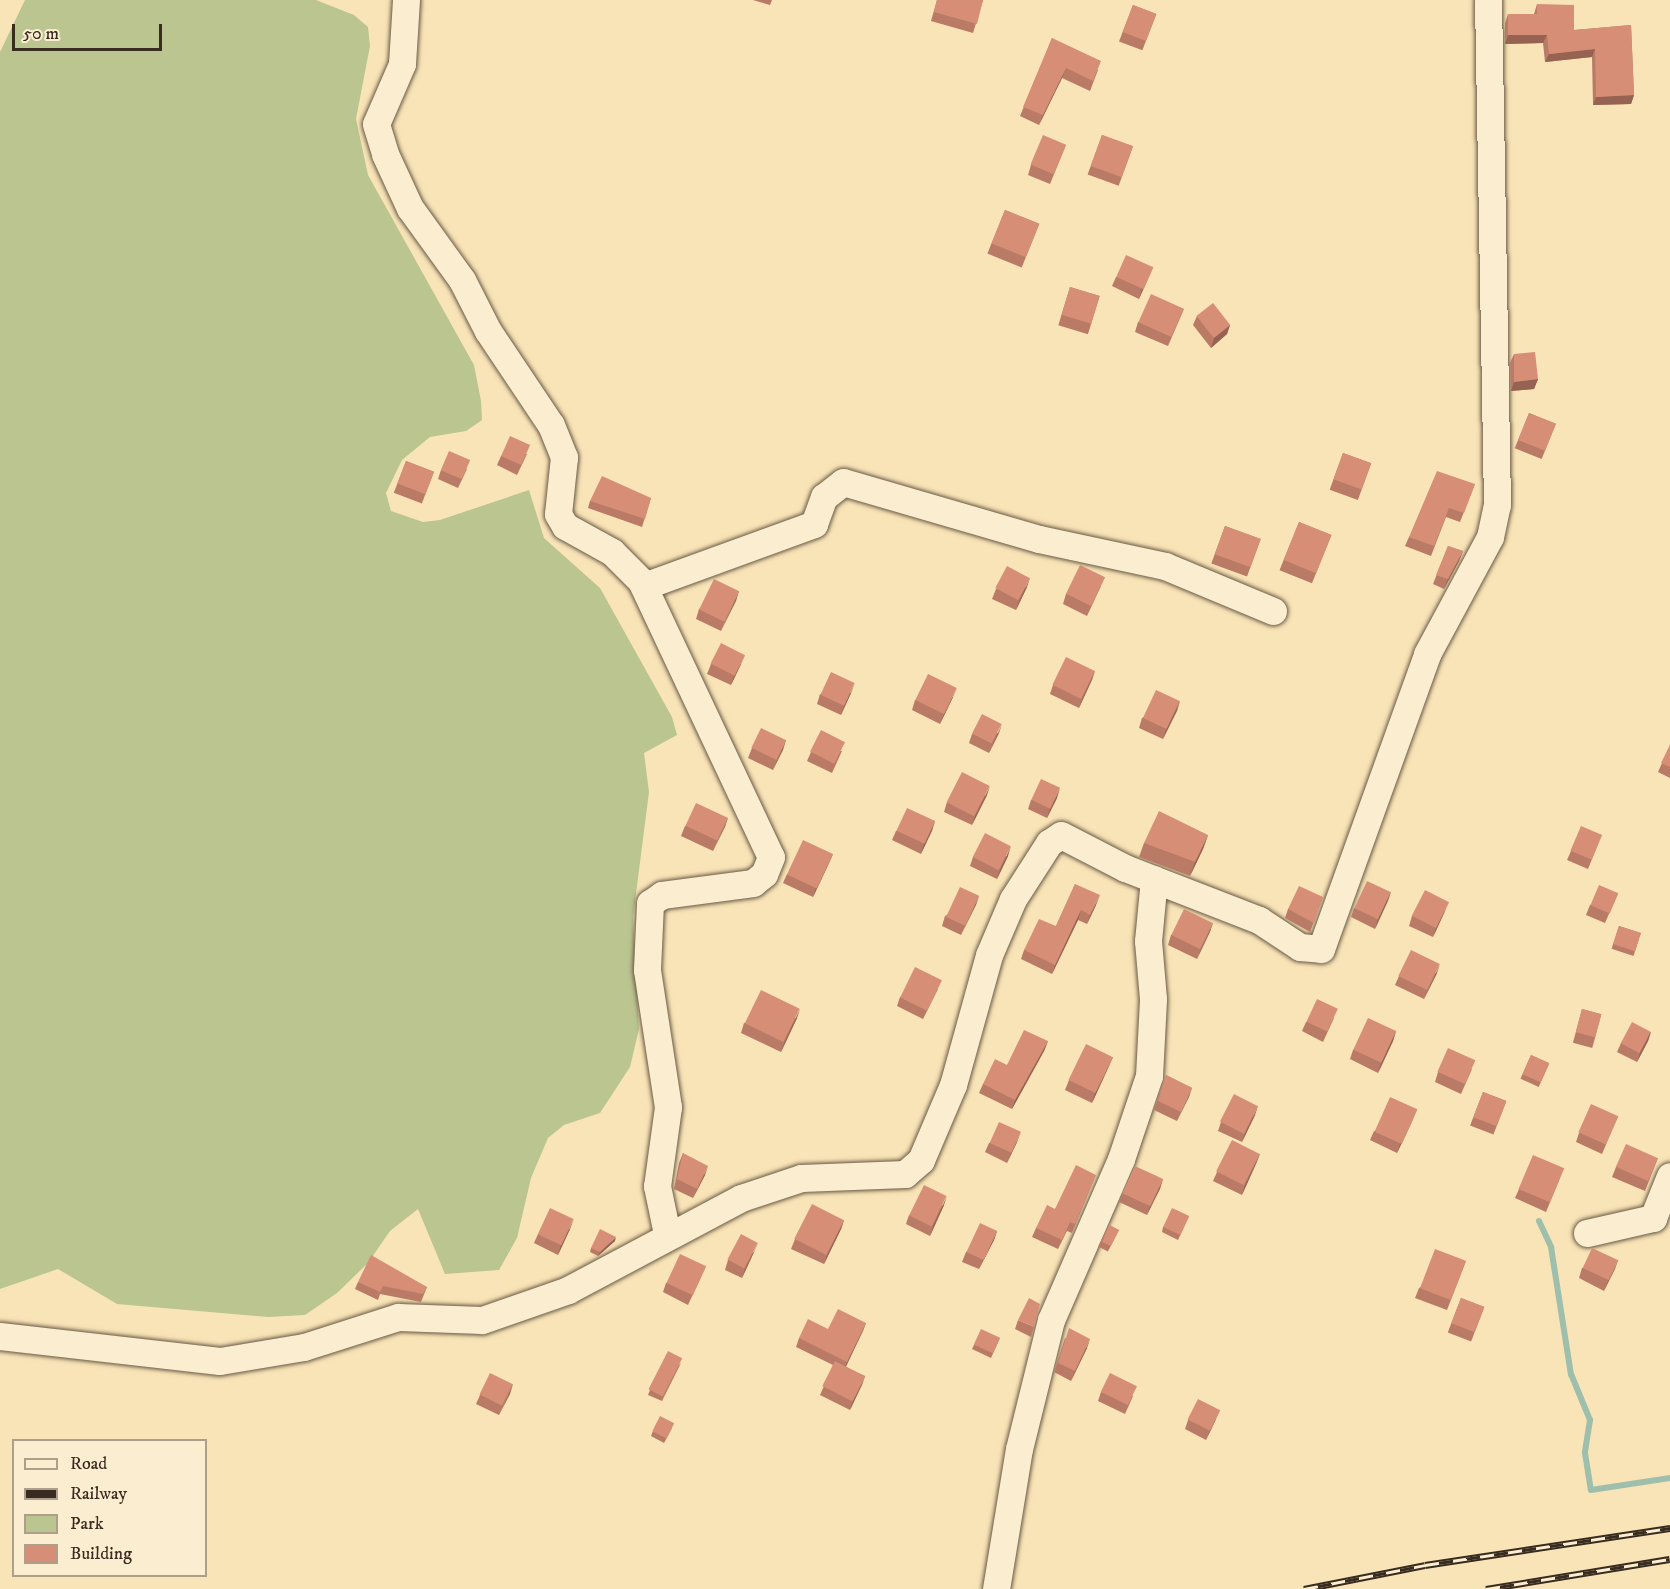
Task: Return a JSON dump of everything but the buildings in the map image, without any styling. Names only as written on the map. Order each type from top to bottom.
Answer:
[{"type":"street","points":[[406,0],[402,64],[376,124],[385,154],[410,208],[462,280],[488,331],[551,425],[564,457],[558,514],[565,526],[612,552],[644,586],[771,857],[764,874],[753,883],[662,895],[650,903],[647,970],[668,1107],[657,1186],[667,1234]]},
{"type":"street","points":[[0,1336],[220,1361],[304,1347],[398,1317],[461,1322],[511,1314],[568,1290],[667,1234],[741,1198],[801,1178],[905,1174],[921,1160],[953,1085],[989,955],[1013,899],[1048,843],[1060,835],[1154,879],[1258,920],[1300,947],[1321,949],[1427,654],[1490,537],[1497,482],[1488,0]]},
{"type":"street","points":[[644,586],[814,524],[824,497],[843,482],[1039,539],[1165,566],[1273,611]]},
{"type":"street","points":[[996,1589],[1019,1449],[1051,1320],[1121,1159],[1149,1076],[1153,999],[1148,941],[1154,879]]},
{"type":"street","points":[[1587,1233],[1653,1218],[1670,1176]]},
{"type":"green space","points":[[25,0],[316,0],[354,15],[368,27],[370,46],[356,119],[368,175],[474,365],[482,420],[466,431],[430,437],[402,460],[386,493],[391,511],[423,522],[440,520],[529,490],[544,538],[600,588],[672,717],[677,735],[644,753],[649,792],[633,917],[639,1029],[630,1067],[600,1113],[564,1125],[548,1138],[531,1178],[517,1238],[499,1270],[445,1274],[418,1209],[390,1231],[368,1263],[337,1293],[305,1315],[268,1317],[117,1304],[58,1269],[0,1289],[0,52]]},
{"type":"waterway","points":[[1539,1221],[1551,1247],[1571,1374],[1590,1420],[1585,1453],[1591,1490],[1670,1478]]},
{"type":"railway","points":[[1304,1589],[1425,1565],[1670,1528]]},
{"type":"railway","points":[[1486,1589],[1670,1559]]}]
